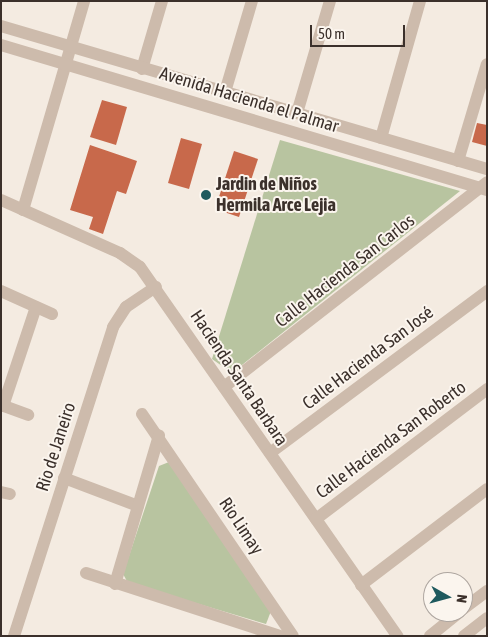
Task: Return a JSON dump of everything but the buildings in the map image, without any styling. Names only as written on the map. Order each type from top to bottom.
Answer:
[{"type":"street","points":[[23,210],[84,1]]},
{"type":"street","points":[[142,69],[162,1]]},
{"type":"street","points":[[225,92],[252,1]]},
{"type":"street","points":[[298,113],[330,1]]},
{"type":"street","points":[[381,138],[420,1]]},
{"type":"street","name":"Avenida Hacienda el Palmar","points":[[1,26],[487,169]]},
{"type":"street","name":"Avenida Hacienda el Palmar","points":[[1,45],[484,187]]},
{"type":"street","points":[[458,161],[487,64]]},
{"type":"street","name":"Calle Hacienda San Carlos","points":[[224,387],[484,187]]},
{"type":"street","name":"Hacienda Santa Barbara","points":[[1,200],[131,259],[156,287],[397,636]]},
{"type":"street","name":"Rio de Janeiro","points":[[14,636],[113,327],[126,307],[156,287]]},
{"type":"street","points":[[1,291],[52,314]]},
{"type":"street","name":"Calle Hacienda San José","points":[[270,453],[487,291]]},
{"type":"street","points":[[28,415],[2,406],[36,307]]},
{"type":"street","name":"Calle Hacienda San Roberto","points":[[316,520],[487,389]]},
{"type":"street","name":"Rio Limay","points":[[142,414],[159,435],[293,636]]},
{"type":"street","points":[[115,584],[159,435]]},
{"type":"street","points":[[64,478],[138,506]]},
{"type":"street","points":[[361,585],[487,489]]},
{"type":"street","points":[[86,573],[115,584],[280,636]]},
{"type":"street","points":[[473,602],[487,591]]},
{"type":"street","points":[[464,636],[487,618]]},
{"type":"street","points":[[430,636],[448,622]]},
{"type":"green space","points":[[280,140],[460,191],[232,373],[212,359]]},
{"type":"green space","points":[[169,462],[271,611],[266,624],[128,583],[123,574],[159,466]]},
{"type":"place","name":"Jardin de Niños Hermila Arce Lejia","points":[[206,195]]}]
